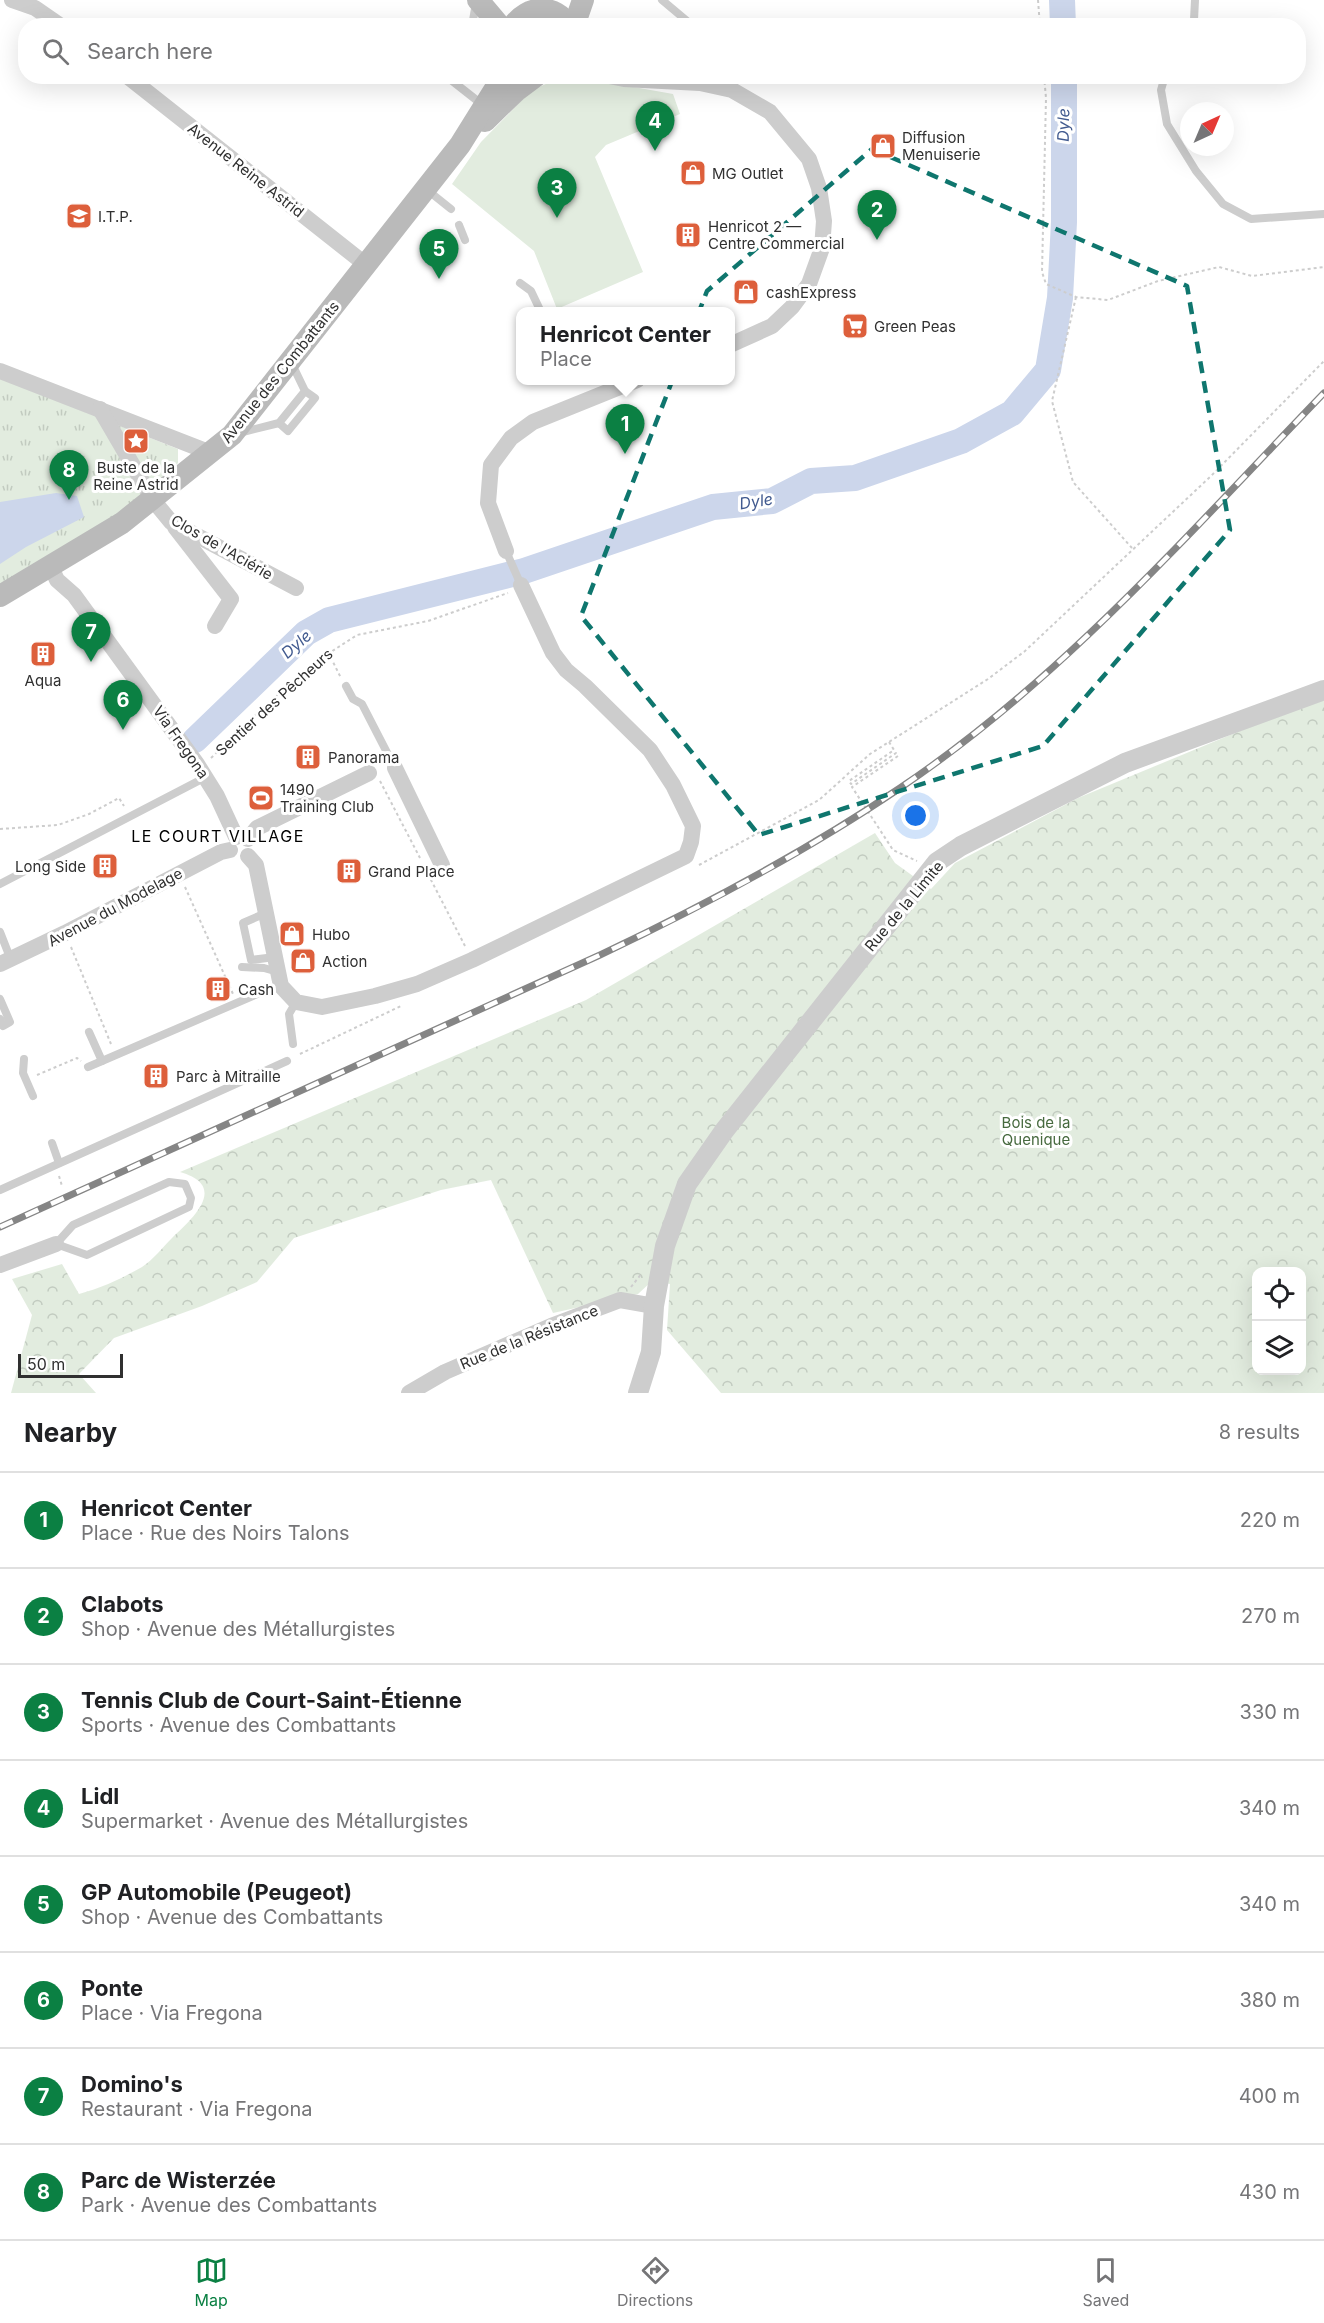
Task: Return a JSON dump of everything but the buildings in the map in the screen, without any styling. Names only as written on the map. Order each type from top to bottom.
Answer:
[{"type":"main road","points":[[478,0],[493,18]]},
{"type":"main road","points":[[508,0],[544,6],[563,18]]},
{"type":"main road","points":[[577,18],[583,0]]},
{"type":"main road","points":[[518,18],[544,6]]},
{"type":"main road","name":"Avenue des Combattants","points":[[459,84],[460,145]]},
{"type":"main road","name":"Avenue des Combattants","points":[[0,596],[122,523],[232,435],[460,145],[525,84]]},
{"type":"street","points":[[12,0],[36,4],[52,18]]},
{"type":"street","name":"Avenue Reine Astrid","points":[[137,84],[365,264]]},
{"type":"street","points":[[732,84],[770,112],[808,159],[819,188],[824,221],[822,248],[809,284],[792,307],[772,326],[735,343]]},
{"type":"street","points":[[0,371],[211,453]]},
{"type":"street","points":[[506,551],[488,503],[491,465],[512,438],[533,422],[588,393],[621,385]]},
{"type":"street","name":"Clos de l'Aciérie","points":[[100,409],[132,460],[153,500],[171,522],[296,588]]},
{"type":"street","points":[[171,522],[231,599],[215,626]]},
{"type":"street","name":"Via Fregona","points":[[55,565],[74,595],[158,707],[201,770],[240,846],[256,865],[278,972]]},
{"type":"street","points":[[278,972],[296,1002],[322,1007],[375,996],[417,984],[472,960],[686,856],[691,843],[693,826],[673,785],[650,750],[566,670],[553,653],[522,586]]},
{"type":"street","name":"Rue de la Limite","points":[[638,1393],[651,1352],[654,1306],[665,1246],[687,1184],[724,1131],[933,868],[961,846],[1125,764],[1324,690]]},
{"type":"street","points":[[395,768],[442,865]]},
{"type":"street","name":"Avenue du Modelage","points":[[5,962],[178,873],[221,852],[240,846],[257,828],[369,773]]},
{"type":"street","points":[[0,1265],[56,1244]]},
{"type":"street","name":"Rue de la Résistance","points":[[409,1393],[445,1372],[551,1326],[620,1300],[654,1306]]},
{"type":"lane","points":[[474,18],[478,0]]},
{"type":"lane","points":[[662,0],[683,18]]},
{"type":"lane","points":[[1194,18],[1195,0]]},
{"type":"lane","points":[[1163,84],[1161,90],[1167,124],[1196,171],[1223,204],[1251,219],[1324,214]]},
{"type":"lane","points":[[426,189],[451,208]]},
{"type":"lane","points":[[459,225],[465,240]]},
{"type":"lane","points":[[520,283],[531,291],[539,307]]},
{"type":"lane","points":[[232,435],[279,423],[305,391],[291,361]]},
{"type":"lane","points":[[506,551],[522,586]]},
{"type":"lane","points":[[346,686],[353,699],[362,704],[395,768]]},
{"type":"lane","points":[[0,884],[130,816],[201,770]]},
{"type":"lane","points":[[266,913],[243,922],[251,960],[278,972]]},
{"type":"lane","points":[[0,932],[5,962]]},
{"type":"lane","points":[[242,967],[264,968],[278,972]]},
{"type":"lane","points":[[88,1067],[237,1003],[278,972]]},
{"type":"lane","points":[[0,999],[10,1022],[3,1026],[0,1019]]},
{"type":"lane","points":[[293,1044],[289,1014],[296,1002]]},
{"type":"lane","points":[[89,1032],[102,1061]]},
{"type":"lane","points":[[24,1059],[23,1073],[33,1096]]},
{"type":"lane","points":[[0,1190],[287,1061]]},
{"type":"lane","points":[[52,1143],[60,1162]]},
{"type":"lane","points":[[169,1182],[185,1184],[191,1198],[189,1207],[87,1255],[56,1244],[73,1225],[169,1182]]},
{"type":"path","points":[[1038,0],[1039,18]]},
{"type":"path","points":[[1045,84],[1042,272],[1046,284],[1076,297],[1108,300],[1158,281],[1219,267],[1252,276],[1324,267]]},
{"type":"path","points":[[1076,297],[1052,400],[1073,482],[1133,549]]},
{"type":"path","points":[[697,866],[819,801],[843,777],[889,742],[988,679],[1025,651],[1211,476],[1324,361]]},
{"type":"path","name":"Sentier des Pêcheurs","points":[[201,770],[264,706],[328,652],[357,635],[428,621],[522,586]]},
{"type":"path","points":[[328,652],[346,686]]},
{"type":"path","points":[[889,742],[894,750],[849,781],[851,784],[896,753],[898,756],[852,786],[893,850],[933,868]]},
{"type":"path","points":[[0,830],[58,825],[89,814],[119,798],[130,816]]},
{"type":"path","points":[[178,873],[237,1003]]},
{"type":"path","points":[[65,933],[116,1055]]},
{"type":"path","points":[[287,1061],[407,1003]]},
{"type":"path","points":[[26,1080],[77,1058],[88,1067]]},
{"type":"path","points":[[61,1181],[62,1186]]},
{"type":"highlighted area","points":[[872,149],[1187,286],[1230,530],[1043,746],[759,835],[581,616],[707,291]]},
{"type":"green space","points":[[546,84],[617,84],[673,94],[680,114],[606,145],[595,157],[643,272],[562,307],[556,307],[534,251],[452,184],[481,142],[532,90]]},
{"type":"green space","points":[[0,378],[178,449],[178,463],[160,482],[118,518],[0,586]]},
{"type":"green space","name":"Bois de la Quenique","points":[[1324,691],[1324,1393],[721,1393],[667,1330],[670,1284],[652,1281],[638,1294],[553,1313],[491,1180],[441,1190],[294,1238],[257,1282],[202,1306],[114,1338],[79,1374],[96,1393],[11,1393],[32,1315],[12,1279],[62,1264],[79,1294],[111,1283],[142,1267],[189,1221],[202,1203],[205,1194],[202,1185],[195,1178],[180,1172],[586,1000],[875,833],[895,863],[931,889],[955,863],[1078,798],[1247,728]]},
{"type":"water","points":[[56,493],[77,496],[84,517],[26,547],[0,564],[0,502]]},
{"type":"waterway","name":"Dyle","points":[[1062,0],[1063,18]]},
{"type":"waterway","name":"Dyle","points":[[195,740],[306,633],[329,620],[524,571],[713,507],[772,501],[811,481],[855,478],[961,441],[1012,413],[1048,370],[1060,298],[1064,222],[1064,84]]},
{"type":"railway","points":[[0,1227],[600,955],[753,877],[864,812],[959,746],[1070,652],[1173,551],[1324,393]]},
{"type":"place","name":"Diffusion Menuiserie","points":[[883,146]]},
{"type":"place","name":"Lidl","points":[[655,151]]},
{"type":"place","name":"MG Outlet","points":[[693,173]]},
{"type":"place","name":"I.T.P.","points":[[79,216]]},
{"type":"place","name":"Tennis Club de Court-Saint-Étienne","points":[[557,218]]},
{"type":"place","name":"Henricot 2 — Centre Commercial","points":[[688,235]]},
{"type":"place","name":"Clabots","points":[[877,240]]},
{"type":"place","name":"GP Automobile (Peugeot)","points":[[439,279]]},
{"type":"place","name":"cashExpress","points":[[746,292]]},
{"type":"place","name":"Green Peas","points":[[855,326]]},
{"type":"place","name":"Buste de la Reine Astrid","points":[[136,441]]},
{"type":"place","name":"Henricot Center","points":[[625,454]]},
{"type":"place","name":"Parc de Wisterzée","points":[[69,500]]},
{"type":"place","name":"Aqua","points":[[43,654]]},
{"type":"place","name":"Domino's","points":[[91,662]]},
{"type":"place","name":"Ponte","points":[[123,730]]},
{"type":"place","name":"Panorama","points":[[308,757]]},
{"type":"place","name":"1490 Training Club","points":[[261,798]]},
{"type":"place","name":"Long Side","points":[[105,866]]},
{"type":"place","name":"Grand Place","points":[[349,871]]},
{"type":"place","name":"Hubo","points":[[292,934]]},
{"type":"place","name":"Action","points":[[303,961]]},
{"type":"place","name":"Cash","points":[[218,989]]},
{"type":"place","name":"Parc à Mitraille","points":[[156,1076]]},
{"type":"district","name":"LE COURT VILLAGE","points":[[218,836]]}]
